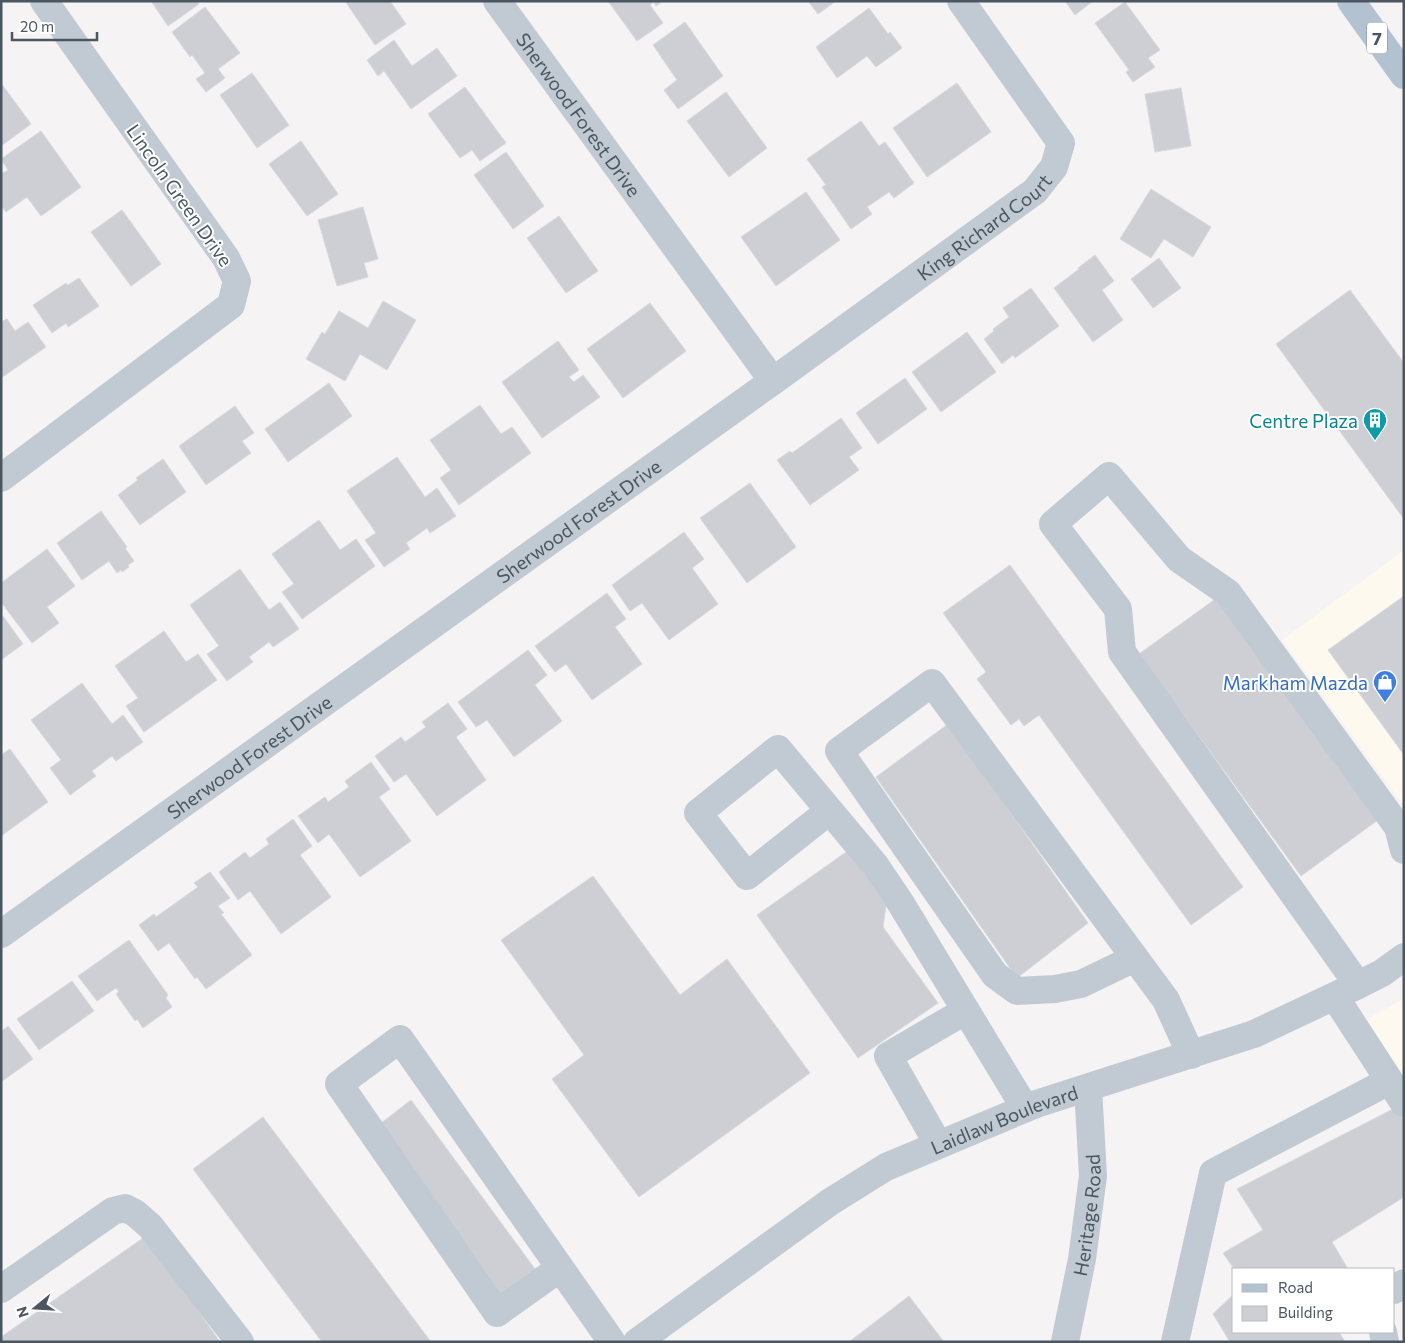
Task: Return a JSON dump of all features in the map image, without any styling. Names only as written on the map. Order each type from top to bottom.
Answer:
[{"type":"main road","name":"7","points":[[1351,1],[1404,75]]},
{"type":"street","name":"Lincoln Green Drive","points":[[1,478],[231,305],[237,281],[226,258],[44,1]]},
{"type":"street","name":"Sherwood Forest Drive","points":[[1,934],[773,381],[497,1]]},
{"type":"street","name":"King Richard Court","points":[[773,381],[1035,191],[1054,167],[1060,143],[961,1]]},
{"type":"street","points":[[1175,1342],[1213,1173],[1396,1092],[1346,991],[1122,652],[1118,609],[1053,524],[1109,476],[1179,559],[1228,593],[1398,827],[1404,850]]},
{"type":"street","points":[[1135,958],[1081,984],[1055,989],[1017,991],[995,974],[839,751],[932,683],[1135,958],[1166,1000],[1192,1054]]},
{"type":"street","points":[[829,811],[747,876],[698,813],[778,749],[875,865],[900,902],[1024,1108]]},
{"type":"street","name":"Laidlaw Boulevard","points":[[637,1342],[830,1202],[886,1167],[1024,1108],[1254,1034],[1382,973],[1404,957]]},
{"type":"street","points":[[938,1144],[888,1056],[966,1011]]},
{"type":"street","points":[[560,1268],[497,1313],[339,1084],[400,1039],[612,1342]]},
{"type":"street","name":"Heritage Road","points":[[1065,1342],[1082,1259],[1093,1176],[1088,1088]]},
{"type":"street","points":[[1,1289],[113,1211],[125,1208],[135,1213],[150,1226],[240,1342]]},
{"type":"shaded area","points":[[1404,550],[1404,806],[1282,640]]},
{"type":"shaded area","points":[[1404,999],[1404,1085],[1361,1022]]},
{"type":"building","points":[[151,1],[197,1],[199,4],[168,26]]},
{"type":"building","points":[[345,1],[390,1],[406,24],[375,45]]},
{"type":"building","points":[[608,1],[663,1],[656,6],[654,2],[650,5],[663,23],[637,41]]},
{"type":"building","points":[[808,1],[836,1],[818,14]]},
{"type":"building","points":[[1065,1],[1093,1],[1075,15]]},
{"type":"building","points":[[1125,2],[1160,50],[1148,58],[1155,67],[1133,82],[1126,72],[1129,70],[1095,23]]},
{"type":"building","points":[[205,7],[240,53],[218,69],[225,78],[206,92],[196,79],[205,73],[192,55],[190,57],[172,32]]},
{"type":"building","points":[[869,8],[888,34],[890,32],[902,48],[876,67],[867,56],[837,78],[816,47]]},
{"type":"building","points":[[685,22],[723,76],[678,109],[664,90],[677,80],[653,45]]},
{"type":"building","points":[[394,40],[412,66],[437,48],[457,76],[411,109],[384,71],[378,76],[367,60]]},
{"type":"building","points":[[252,73],[289,125],[257,148],[220,95]]},
{"type":"building","points":[[1,83],[31,124],[1,146]]},
{"type":"building","points":[[957,83],[991,132],[927,177],[893,128]]},
{"type":"building","points":[[465,87],[506,143],[480,161],[472,150],[460,158],[428,114]]},
{"type":"building","points":[[1181,88],[1191,146],[1155,152],[1145,94]]},
{"type":"building","points":[[726,92],[767,148],[729,177],[687,121]]},
{"type":"building","points":[[861,121],[879,146],[885,142],[914,183],[894,198],[889,192],[867,207],[872,214],[851,229],[822,187],[826,185],[807,159]]},
{"type":"building","points":[[41,131],[81,187],[41,216],[27,197],[6,212],[1,206],[1,174],[8,170],[1,159]]},
{"type":"building","points":[[301,141],[338,194],[307,216],[269,164]]},
{"type":"building","points":[[506,152],[544,206],[513,229],[474,175]]},
{"type":"building","points":[[1151,189],[1211,227],[1193,257],[1164,239],[1151,258],[1120,239]]},
{"type":"building","points":[[806,192],[840,240],[776,286],[741,237]]},
{"type":"building","points":[[363,207],[378,259],[364,263],[368,277],[337,286],[318,220]]},
{"type":"building","points":[[122,210],[161,264],[131,286],[91,232]]},
{"type":"building","points":[[559,216],[598,271],[566,293],[527,238]]},
{"type":"building","points":[[1095,255],[1114,281],[1102,290],[1123,320],[1093,342],[1054,288]]},
{"type":"building","points":[[1159,258],[1181,288],[1153,308],[1131,279]]},
{"type":"building","points":[[79,278],[99,306],[68,327],[66,323],[52,333],[33,305],[66,283],[68,285]]},
{"type":"building","points":[[1031,288],[1059,326],[1015,358],[1013,355],[1002,364],[984,339],[994,331],[993,329],[1009,317],[1003,308]]},
{"type":"building","name":"Centre Plaza","points":[[1350,290],[1404,363],[1404,519],[1276,344]]},
{"type":"building","points":[[383,301],[416,320],[387,370],[360,354],[345,381],[306,359],[322,332],[325,334],[339,311],[368,328]]},
{"type":"building","points":[[650,303],[686,351],[623,398],[587,349]]},
{"type":"building","points":[[7,319],[15,331],[28,322],[46,347],[1,378],[1,322]]},
{"type":"building","points":[[967,332],[996,372],[941,412],[912,372]]},
{"type":"building","points":[[558,341],[579,370],[569,377],[574,382],[583,375],[600,397],[542,438],[502,382]]},
{"type":"building","points":[[905,378],[927,409],[878,444],[856,413]]},
{"type":"building","points":[[329,383],[352,416],[288,462],[265,429]]},
{"type":"building","points":[[480,405],[501,434],[512,427],[531,453],[459,505],[440,478],[451,470],[430,440]]},
{"type":"building","points":[[235,406],[254,433],[242,441],[251,453],[206,485],[179,446]]},
{"type":"building","points":[[841,418],[862,448],[849,457],[859,470],[810,505],[777,460],[790,451],[792,453]]},
{"type":"building","points":[[397,457],[425,497],[437,488],[456,516],[430,533],[427,528],[406,543],[410,549],[384,567],[365,540],[376,533],[347,491]]},
{"type":"building","points":[[163,459],[186,492],[140,525],[118,495],[138,480],[136,478]]},
{"type":"building","points":[[750,483],[796,547],[747,583],[700,518]]},
{"type":"building","points":[[101,511],[127,547],[125,548],[134,561],[122,572],[121,570],[117,573],[109,561],[82,580],[57,543]]},
{"type":"building","points":[[319,520],[340,550],[356,539],[375,566],[302,619],[282,592],[294,584],[272,554]]},
{"type":"building","points":[[684,532],[704,559],[692,568],[718,604],[669,640],[642,603],[630,611],[612,585]]},
{"type":"building","points":[[47,549],[75,586],[47,607],[59,623],[32,643],[1,602],[1,583]]},
{"type":"building","points":[[1010,565],[1243,887],[1191,925],[1039,715],[1024,726],[1019,719],[1011,725],[977,679],[986,672],[943,613]]},
{"type":"building","points":[[240,569],[269,610],[280,602],[299,629],[273,647],[269,642],[249,657],[253,662],[227,681],[207,654],[219,646],[190,605]]},
{"type":"building","points":[[607,593],[626,619],[615,627],[642,664],[592,700],[566,664],[555,672],[535,646]]},
{"type":"building","points":[[1221,595],[1382,817],[1301,876],[1139,654]]},
{"type":"building","name":"Markham Mazda","points":[[1404,596],[1404,755],[1328,650]]},
{"type":"building","points":[[3,616],[23,644],[1,660],[1,617]]},
{"type":"building","points":[[164,631],[186,662],[198,654],[217,680],[144,732],[126,706],[138,698],[115,666]]},
{"type":"building","points":[[528,650],[547,675],[535,685],[562,721],[514,757],[487,720],[476,727],[458,702]]},
{"type":"building","points":[[82,683],[112,724],[123,715],[143,742],[116,761],[112,756],[92,771],[96,776],[70,795],[50,768],[61,760],[31,720]]},
{"type":"building","points":[[448,703],[467,729],[456,737],[486,780],[437,816],[406,774],[394,782],[375,756],[401,737],[405,742],[426,727],[422,722]]},
{"type":"building","points":[[948,724],[1088,923],[1017,978],[876,777]]},
{"type":"building","points":[[10,749],[48,802],[1,836],[1,755]]},
{"type":"building","points":[[371,762],[390,789],[379,797],[411,841],[360,877],[329,834],[318,843],[298,816],[325,797],[328,802],[349,787],[345,781]]},
{"type":"building","points":[[293,819],[312,846],[300,855],[331,897],[281,934],[250,891],[238,900],[219,872],[245,852],[250,858],[269,844],[266,839]]},
{"type":"building","points":[[849,850],[886,906],[883,927],[938,1003],[858,1058],[757,915]]},
{"type":"building","points":[[210,872],[230,898],[218,906],[224,913],[221,914],[252,955],[206,989],[197,977],[195,979],[169,943],[158,951],[139,925],[154,914],[156,917],[198,887],[194,883]]},
{"type":"building","points":[[593,876],[680,995],[727,959],[810,1073],[639,1197],[552,1079],[584,1055],[501,940]]},
{"type":"building","points":[[129,940],[168,995],[166,998],[172,1007],[143,1028],[137,1019],[135,1021],[116,994],[119,992],[116,988],[97,1001],[78,976]]},
{"type":"building","points":[[72,981],[94,1011],[39,1050],[17,1019]]},
{"type":"building","points":[[8,1026],[33,1059],[1,1082],[1,1032]]},
{"type":"building","points":[[411,1100],[535,1269],[500,1295],[376,1127]]},
{"type":"building","points":[[1395,1108],[1404,1120],[1404,1197],[1332,1242],[1347,1268],[1233,1268],[1223,1253],[1263,1230],[1237,1189]]},
{"type":"building","points":[[263,1117],[431,1342],[322,1342],[193,1169]]},
{"type":"building","points":[[146,1236],[220,1342],[1,1342],[1,1337]]},
{"type":"building","points":[[909,1296],[944,1342],[849,1342]]},
{"type":"building","points":[[1232,1296],[1232,1333],[1340,1333],[1345,1342],[1230,1342],[1213,1314]]},
{"type":"place","name":"Centre Plaza","points":[[1375,441]]},
{"type":"place","name":"Markham Mazda","points":[[1385,703]]}]
